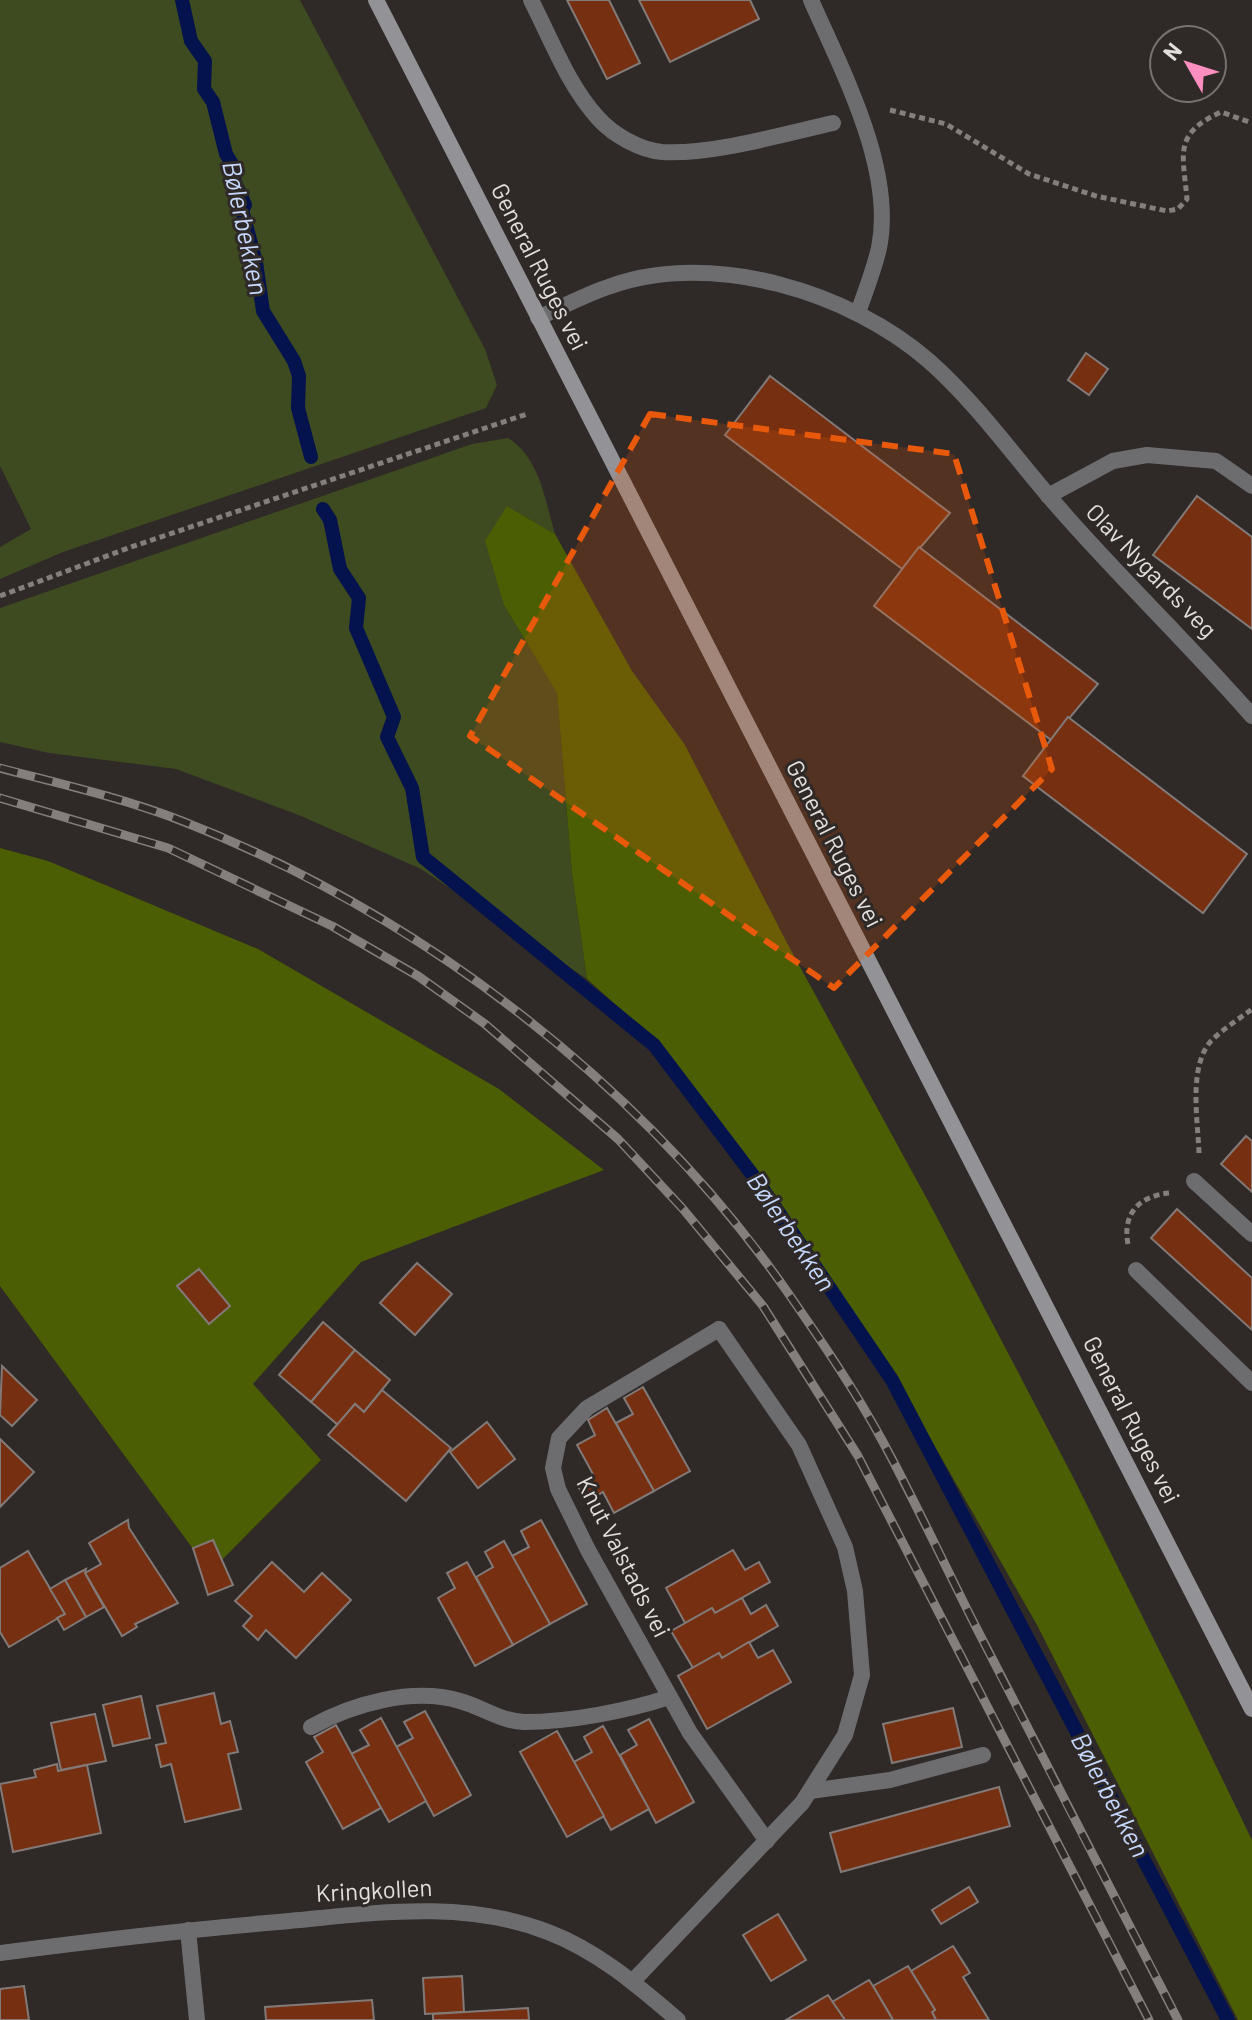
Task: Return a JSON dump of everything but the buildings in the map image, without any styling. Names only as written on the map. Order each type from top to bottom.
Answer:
[{"type":"main road","name":"General Ruges vei","points":[[376,0],[1252,1709]]},
{"type":"street","points":[[531,0],[586,103],[611,130],[648,149],[663,152],[723,146],[833,123]]},
{"type":"street","points":[[811,0],[860,114],[881,199],[879,247],[858,313]]},
{"type":"street","name":"Olav Nygards veg","points":[[538,318],[612,285],[667,275],[753,279],[830,301],[858,313],[928,360],[983,416],[1048,496],[1252,716]]},
{"type":"street","name":"Olav Nygards veg","points":[[1048,496],[1113,461],[1147,455],[1216,461],[1252,486]]},
{"type":"street","points":[[1194,1181],[1252,1234]]},
{"type":"street","points":[[1136,1270],[1252,1383]]},
{"type":"street","name":"Knut Valstads vei","points":[[633,1981],[690,1917],[767,1841],[810,1791],[845,1735],[862,1675],[855,1591],[845,1547],[799,1445],[719,1329],[587,1408],[559,1438],[553,1468],[558,1489],[588,1550],[690,1733],[767,1841]]},
{"type":"street","points":[[311,1727],[340,1711],[430,1695],[460,1701],[503,1719],[524,1722],[644,1705],[670,1697]]},
{"type":"street","points":[[810,1791],[890,1780],[983,1755]]},
{"type":"street","name":"Kringkollen","points":[[0,1953],[188,1930],[420,1909],[493,1916],[548,1932],[595,1954],[633,1981],[678,2020]]},
{"type":"street","points":[[188,1930],[197,2020]]},
{"type":"path","points":[[879,107],[946,124],[1029,174],[1096,196],[1167,211],[1178,209],[1187,199],[1182,150],[1186,135],[1198,122],[1221,112],[1252,123]]},
{"type":"path","points":[[0,596],[118,551],[527,414]]},
{"type":"path","points":[[1136,1270],[1127,1241],[1126,1222],[1138,1204],[1151,1195],[1182,1193],[1194,1181],[1200,1162],[1198,1081],[1203,1056],[1210,1042],[1252,1009]]},
{"type":"highlighted area","points":[[650,414],[954,454],[1052,769],[834,988],[470,736]]},
{"type":"green space","points":[[0,0],[300,0],[485,349],[497,385],[486,408],[63,552],[0,579],[0,547],[31,529],[0,466]]},
{"type":"green space","points":[[508,438],[519,446],[534,468],[555,534],[507,506],[504,605],[557,692],[572,874],[587,979],[421,869],[301,816],[176,769],[49,753],[0,742],[0,608],[472,444]]},
{"type":"green space","points":[[507,506],[555,534],[632,671],[685,745],[787,943],[933,1210],[1073,1477],[1184,1700],[1252,1840],[1252,2020],[1238,2020],[1037,1625],[882,1354],[770,1188],[660,1044],[587,979],[572,874],[557,693],[504,605],[485,541]]},
{"type":"green space","points":[[0,848],[48,861],[258,949],[499,1089],[604,1170],[361,1262],[253,1384],[321,1460],[210,1572],[0,1286]]},
{"type":"waterway","name":"Bølerbekken","points":[[182,0],[191,41],[205,61],[204,89],[213,102],[226,154],[235,169],[234,180],[245,205],[242,210],[256,262],[263,311],[294,361],[299,376],[298,408],[311,457]]},
{"type":"waterway","name":"Bølerbekken","points":[[323,509],[330,520],[340,569],[359,598],[356,628],[394,717],[387,737],[412,788],[423,857],[654,1045],[758,1182],[892,1380],[1228,2020]]},
{"type":"railway","points":[[0,768],[115,798],[182,821],[270,859],[355,904],[438,955],[518,1012],[593,1074],[663,1142],[728,1214],[786,1290],[872,1423],[1178,2020]]},
{"type":"railway","points":[[0,798],[168,848],[332,926],[418,976],[485,1024],[618,1139],[683,1209],[763,1306],[858,1456],[1149,2020]]}]
